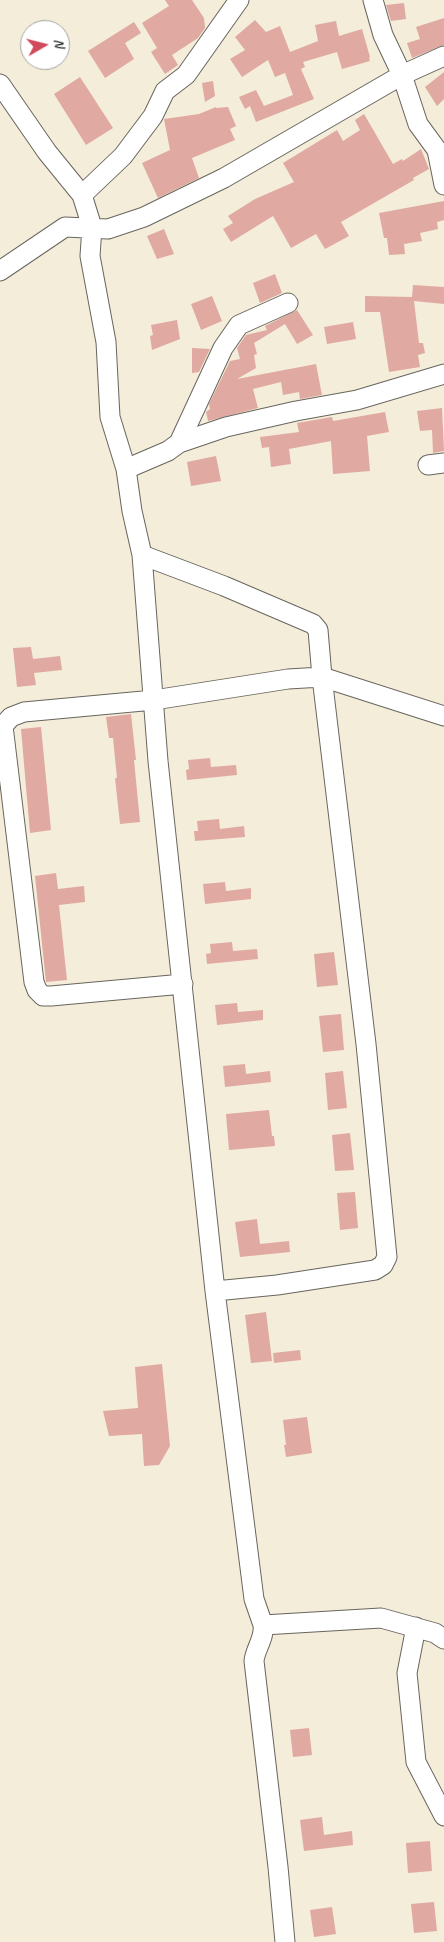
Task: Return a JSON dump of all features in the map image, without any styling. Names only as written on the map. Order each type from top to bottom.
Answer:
[{"type":"street","points":[[82,195],[123,156],[152,116],[165,91],[186,75],[239,0]]},
{"type":"street","points":[[373,0],[383,35],[402,76],[418,124],[441,150],[444,185]]},
{"type":"street","points":[[0,271],[65,227],[108,229],[144,218],[224,178],[402,76],[444,56]]},
{"type":"street","points":[[0,84],[47,152],[82,195],[92,227],[90,256],[106,342],[110,417],[126,469],[132,510],[142,555],[158,761],[215,1291],[254,1599],[264,1631],[256,1648],[254,1662],[285,1942]]},
{"type":"street","points":[[179,443],[223,348],[239,325],[288,303]]},
{"type":"street","points":[[126,469],[168,451],[179,443],[226,427],[357,400],[444,374]]},
{"type":"street","points":[[142,555],[224,586],[313,624],[318,630],[366,1044],[387,1257],[383,1265],[375,1270],[277,1286],[215,1291]]},
{"type":"street","points":[[183,984],[51,996],[43,996],[37,990],[34,982],[3,726],[11,717],[24,712],[154,700],[288,679],[322,677],[444,716]]},
{"type":"street","points":[[263,1625],[382,1618],[441,1635]]},
{"type":"street","points":[[416,1627],[407,1673],[416,1762],[444,1816]]},
{"type":"building","points":[[165,0],[192,0],[204,18],[205,28],[198,38],[172,55],[178,65],[165,74],[151,52],[157,48],[142,23],[169,6]]},
{"type":"building","points":[[404,3],[406,19],[391,21],[386,5]]},
{"type":"building","points":[[444,18],[444,45],[412,58],[407,43],[420,39],[416,27]]},
{"type":"building","points":[[255,20],[266,32],[280,26],[290,52],[318,41],[315,25],[336,21],[339,36],[362,29],[370,61],[342,69],[337,52],[303,62],[305,67],[301,69],[314,99],[256,122],[250,106],[245,109],[239,97],[256,90],[264,106],[293,95],[285,73],[275,77],[268,60],[242,77],[230,59],[245,50],[235,37]]},
{"type":"building","points":[[134,22],[141,33],[125,43],[134,59],[105,78],[88,51]]},
{"type":"building","points":[[444,72],[444,99],[437,106],[425,87]]},
{"type":"building","points":[[80,77],[113,128],[86,145],[54,94]]},
{"type":"building","points":[[213,81],[215,96],[205,102],[202,83]]},
{"type":"building","points":[[216,107],[228,107],[236,126],[230,129],[235,140],[192,158],[199,178],[158,198],[142,163],[170,150],[164,119],[199,114]]},
{"type":"building","points":[[364,114],[393,164],[402,159],[403,161],[421,149],[429,169],[413,178],[414,180],[341,222],[349,236],[325,249],[316,234],[291,248],[273,216],[231,242],[223,229],[233,223],[228,216],[255,199],[294,182],[283,163],[337,130],[343,141],[360,130],[355,120]]},
{"type":"building","points":[[444,201],[444,220],[437,222],[438,229],[420,233],[422,241],[404,244],[405,254],[389,255],[387,238],[384,238],[379,213]]},
{"type":"building","points":[[164,229],[174,254],[157,259],[147,236]]},
{"type":"building","points":[[275,274],[282,293],[260,303],[253,283]]},
{"type":"building","points":[[413,285],[444,287],[444,304],[414,301],[419,343],[423,343],[425,353],[418,355],[420,367],[389,372],[380,312],[365,312],[365,296],[412,297]]},
{"type":"building","points":[[212,296],[222,321],[201,330],[191,304]]},
{"type":"building","points":[[297,310],[313,335],[297,344],[285,324],[254,343],[257,354],[254,355],[256,368],[237,379],[316,364],[322,395],[300,399],[299,392],[283,395],[281,382],[253,389],[258,408],[208,421],[206,412],[210,409],[209,404],[230,361],[240,359],[237,348],[246,335],[267,330],[265,326]]},
{"type":"building","points":[[177,320],[180,339],[152,350],[150,336],[153,335],[151,325]]},
{"type":"building","points":[[353,322],[356,339],[327,344],[324,327]]},
{"type":"building","points":[[192,348],[210,349],[199,372],[192,373]]},
{"type":"building","points":[[442,408],[444,451],[433,453],[432,430],[420,431],[417,411]]},
{"type":"building","points":[[385,412],[389,432],[367,436],[370,471],[333,474],[331,441],[289,449],[291,464],[271,467],[269,447],[262,448],[260,437],[299,432],[297,423],[332,417],[333,421]]},
{"type":"building","points":[[216,456],[221,481],[191,486],[187,462]]},
{"type":"building","points":[[31,647],[33,659],[60,656],[62,670],[34,673],[36,685],[17,687],[13,648]]},
{"type":"building","points":[[131,714],[140,822],[120,824],[113,738],[109,738],[106,717]]},
{"type":"building","points":[[41,727],[51,830],[30,833],[21,729]]},
{"type":"building","points":[[210,758],[211,767],[236,765],[237,775],[187,780],[188,760]]},
{"type":"building","points":[[219,819],[220,829],[244,826],[245,837],[195,841],[194,831],[198,831],[197,821]]},
{"type":"building","points":[[56,873],[58,889],[84,886],[85,902],[59,905],[67,980],[46,982],[35,876]]},
{"type":"building","points":[[225,882],[226,891],[251,888],[251,899],[205,904],[203,884]]},
{"type":"building","points":[[232,942],[233,951],[257,949],[258,959],[207,964],[206,954],[211,953],[210,944]]},
{"type":"building","points":[[334,952],[338,985],[317,987],[314,954]]},
{"type":"building","points":[[237,1003],[238,1012],[263,1010],[263,1020],[217,1025],[215,1005]]},
{"type":"building","points":[[341,1014],[344,1050],[323,1052],[319,1016]]},
{"type":"building","points":[[245,1064],[246,1074],[270,1071],[271,1082],[225,1087],[223,1066]]},
{"type":"building","points":[[343,1071],[347,1108],[328,1110],[325,1073]]},
{"type":"building","points":[[269,1110],[275,1146],[229,1150],[226,1114]]},
{"type":"building","points":[[350,1133],[354,1170],[335,1171],[332,1135]]},
{"type":"building","points":[[355,1192],[358,1228],[340,1230],[337,1193]]},
{"type":"building","points":[[257,1219],[260,1244],[289,1241],[290,1252],[240,1257],[235,1222]]},
{"type":"building","points":[[266,1312],[272,1361],[251,1363],[245,1315]]},
{"type":"building","points":[[300,1350],[301,1360],[274,1363],[273,1353]]},
{"type":"building","points":[[162,1364],[170,1446],[159,1465],[144,1466],[142,1434],[109,1436],[103,1411],[138,1408],[135,1367]]},
{"type":"building","points":[[307,1417],[312,1453],[286,1457],[283,1420]]},
{"type":"building","points":[[309,1728],[312,1755],[293,1757],[290,1730]]},
{"type":"building","points":[[322,1817],[324,1835],[352,1831],[353,1845],[304,1851],[300,1820]]},
{"type":"building","points":[[430,1841],[432,1871],[408,1873],[406,1843]]},
{"type":"building","points":[[434,1902],[437,1931],[414,1933],[411,1904]]},
{"type":"building","points":[[332,1907],[336,1934],[314,1937],[310,1910]]}]
